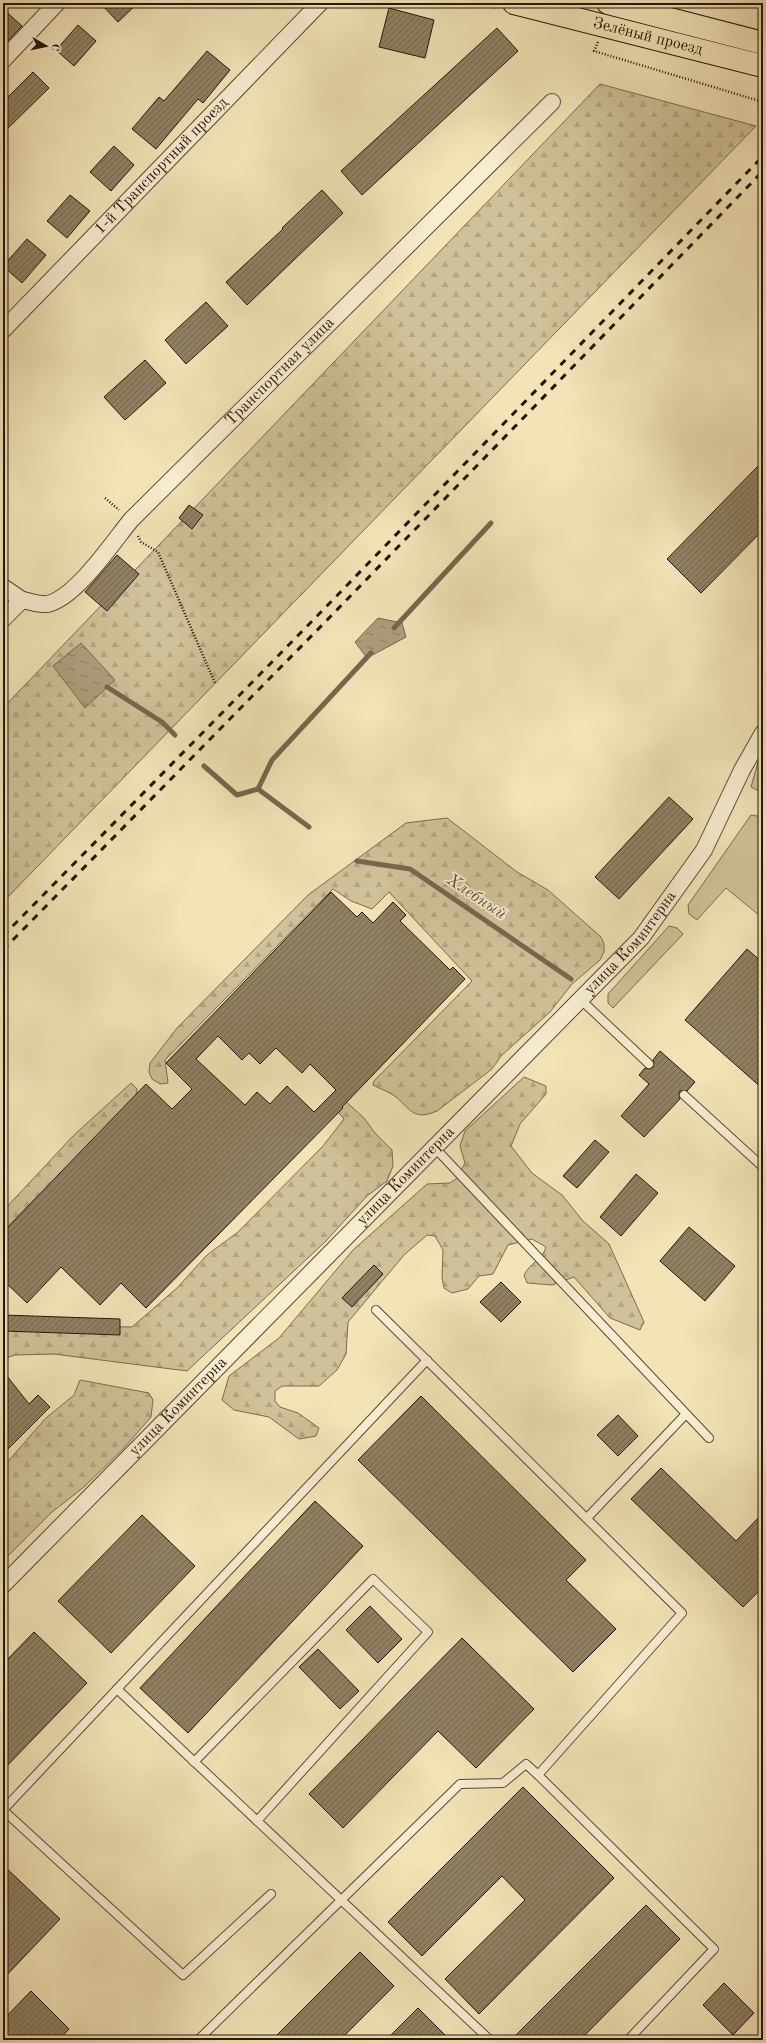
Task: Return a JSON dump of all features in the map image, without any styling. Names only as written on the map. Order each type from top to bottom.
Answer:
[{"type":"main road","name":"Зелёный проезд","points":[[608,3],[763,43]]},
{"type":"main road","name":"Зелёный проезд","points":[[523,5],[763,66]]},
{"type":"street","points":[[3,60],[57,3]]},
{"type":"street","name":"1-й Транспортный проезд","points":[[3,330],[320,3]]},
{"type":"street","name":"Транспортная улица","points":[[22,600],[46,604],[67,594],[83,580],[131,520],[552,102]]},
{"type":"street","points":[[3,587],[22,600],[3,619]]},
{"type":"street","name":"улица Коминтерна","points":[[3,1586],[640,938],[704,850],[742,770],[763,733]]},
{"type":"lane","points":[[580,999],[649,1064]]},
{"type":"lane","points":[[684,1095],[763,1167]]},
{"type":"lane","points":[[435,1148],[709,1438]]},
{"type":"lane","points":[[376,1310],[682,1613],[538,1775]]},
{"type":"lane","points":[[271,1894],[183,1976],[3,1810],[427,1360]]},
{"type":"lane","points":[[587,1518],[686,1414]]},
{"type":"lane","points":[[194,1762],[373,1579],[428,1632],[257,1821]]},
{"type":"lane","points":[[117,1689],[490,2040]]},
{"type":"lane","points":[[198,2040],[342,1901],[460,1784],[503,1783],[526,1764],[714,1949],[628,2040]]},
{"type":"path","points":[[594,51],[763,102]]},
{"type":"path","points":[[105,498],[131,520],[141,542],[158,552],[215,683]]},
{"type":"green space","points":[[600,84],[756,126],[3,902],[3,708]]},
{"type":"green space","points":[[763,754],[763,793],[751,787],[758,762]]},
{"type":"green space","points":[[751,815],[763,817],[763,916],[760,916],[726,888],[697,920],[689,914],[688,905]]},
{"type":"green space","points":[[447,818],[517,872],[548,890],[601,937],[604,944],[604,952],[600,960],[572,984],[550,1012],[501,1056],[492,1069],[437,1111],[423,1115],[414,1113],[394,1095],[373,1085],[374,1081],[472,981],[389,892],[372,909],[351,901],[333,889],[165,1060],[168,1083],[160,1084],[152,1079],[149,1072],[150,1063],[177,1028],[308,895],[406,823]]},
{"type":"green space","points":[[669,926],[677,928],[683,934],[613,1008],[608,1003],[608,994]]},
{"type":"green space","points":[[524,1077],[546,1086],[546,1094],[520,1124],[511,1146],[532,1173],[562,1195],[583,1221],[609,1244],[644,1322],[640,1330],[610,1318],[574,1277],[552,1285],[527,1283],[524,1275],[542,1255],[546,1247],[532,1239],[508,1245],[493,1274],[479,1276],[468,1289],[452,1293],[444,1288],[442,1278],[443,1250],[435,1236],[427,1235],[404,1255],[348,1322],[346,1354],[337,1370],[319,1386],[282,1386],[275,1391],[275,1401],[280,1407],[298,1413],[319,1428],[316,1436],[299,1439],[269,1417],[234,1410],[222,1400],[229,1376],[279,1338],[353,1250],[427,1184],[450,1183],[457,1178],[465,1163],[460,1146],[465,1131]]},
{"type":"green space","points":[[131,1083],[137,1089],[135,1102],[3,1240],[3,1211],[73,1136]]},
{"type":"green space","points":[[342,1098],[364,1118],[375,1133],[392,1150],[393,1166],[387,1181],[367,1196],[326,1241],[187,1371],[54,1354],[15,1355],[3,1359],[3,1325],[132,1327],[177,1288],[207,1255],[238,1232],[323,1146],[344,1119],[334,1107]]},
{"type":"green space","points":[[80,1380],[149,1393],[153,1400],[151,1417],[124,1448],[84,1487],[52,1512],[3,1561],[3,1467],[46,1418],[74,1395]]},
{"type":"water","points":[[378,618],[402,623],[406,637],[367,658],[355,642]]},
{"type":"water","points":[[81,643],[115,680],[85,708],[53,666]]},
{"type":"building","points":[[100,3],[138,3],[118,22]]},
{"type":"building","points":[[389,8],[434,20],[425,58],[379,47]]},
{"type":"building","points":[[3,9],[22,26],[3,46]]},
{"type":"building","points":[[78,25],[96,41],[74,66],[56,50]]},
{"type":"building","points":[[497,28],[518,51],[362,195],[341,171]]},
{"type":"building","points":[[207,51],[230,70],[203,103],[198,99],[156,149],[132,129],[159,97],[164,101]]},
{"type":"building","points":[[33,72],[49,88],[3,133],[3,102]]},
{"type":"building","points":[[114,146],[134,165],[111,191],[90,172]]},
{"type":"building","points":[[322,190],[343,213],[247,305],[226,282]]},
{"type":"building","points":[[70,195],[90,211],[67,238],[47,221]]},
{"type":"building","points":[[27,239],[46,255],[22,283],[3,266]]},
{"type":"building","points":[[206,302],[228,326],[186,364],[165,340]]},
{"type":"building","points":[[145,360],[166,383],[125,420],[104,397]]},
{"type":"building","points":[[763,461],[763,530],[701,593],[667,559]]},
{"type":"building","points":[[189,505],[203,515],[192,529],[179,518]]},
{"type":"building","points":[[117,555],[139,574],[107,611],[85,592]]},
{"type":"building","points":[[669,797],[693,819],[619,899],[595,877]]},
{"type":"building","points":[[331,892],[357,917],[362,912],[373,923],[393,902],[406,915],[400,921],[450,970],[453,967],[465,979],[342,1107],[343,1108],[146,1308],[121,1283],[100,1305],[61,1267],[27,1303],[3,1280],[3,1232],[146,1084],[172,1109],[192,1089],[166,1063]],"holes":[[[218,1036],[242,1060],[249,1053],[260,1064],[276,1048],[302,1073],[310,1064],[336,1090],[314,1112],[287,1086],[270,1104],[257,1092],[245,1105],[196,1059]]]},
{"type":"building","points":[[747,949],[763,963],[763,1089],[685,1020]]},
{"type":"building","points":[[660,1051],[695,1082],[687,1091],[680,1091],[680,1099],[644,1137],[621,1116],[649,1084],[639,1075],[645,1068],[650,1069],[653,1067],[653,1060]]},
{"type":"building","points":[[595,1140],[609,1152],[577,1188],[563,1176]]},
{"type":"building","points":[[636,1174],[658,1193],[621,1236],[600,1217]]},
{"type":"building","points":[[689,1227],[735,1266],[705,1301],[660,1261]]},
{"type":"building","points":[[374,1265],[383,1274],[352,1307],[342,1298]]},
{"type":"building","points":[[501,1282],[521,1302],[501,1322],[480,1302]]},
{"type":"building","points":[[3,1315],[120,1319],[120,1335],[3,1331]]},
{"type":"building","points":[[3,1371],[29,1404],[38,1395],[50,1407],[3,1454]]},
{"type":"building","points":[[421,1396],[586,1560],[566,1580],[616,1629],[573,1672],[358,1460]]},
{"type":"building","points":[[618,1415],[638,1436],[618,1456],[597,1435]]},
{"type":"building","points":[[661,1468],[736,1541],[763,1513],[763,1587],[743,1607],[631,1499]]},
{"type":"building","points":[[315,1501],[363,1546],[188,1733],[140,1688]]},
{"type":"building","points":[[142,1515],[195,1566],[111,1653],[58,1601]]},
{"type":"building","points":[[370,1606],[402,1639],[378,1663],[346,1630]]},
{"type":"building","points":[[34,1632],[87,1683],[3,1770],[3,1664]]},
{"type":"building","points":[[462,1638],[534,1709],[476,1768],[438,1731],[343,1828],[309,1794]]},
{"type":"building","points":[[318,1649],[359,1691],[340,1709],[299,1667]]},
{"type":"building","points":[[523,1787],[614,1878],[479,2014],[445,1979],[525,1900],[502,1876],[422,1956],[388,1922]]},
{"type":"building","points":[[3,1865],[60,1919],[3,1979]]},
{"type":"building","points":[[646,1905],[680,1939],[580,2040],[511,2040]]},
{"type":"building","points":[[360,1952],[394,1986],[340,2040],[272,2040]]},
{"type":"building","points":[[724,1983],[754,2013],[733,2035],[703,2005]]},
{"type":"building","points":[[31,1991],[69,2029],[59,2040],[3,2040],[3,2020]]},
{"type":"building","points":[[418,2008],[450,2040],[386,2040]]},
{"type":"waterway","points":[[394,628],[491,523]]},
{"type":"waterway","points":[[258,789],[272,760],[371,653]]},
{"type":"waterway","name":"Хлебный","points":[[107,687],[162,722],[175,735]]},
{"type":"waterway","name":"Хлебный","points":[[204,766],[237,795],[258,789],[309,827]]},
{"type":"waterway","name":"Хлебный","points":[[357,861],[410,869],[571,979]]},
{"type":"railway","points":[[3,936],[324,609],[763,156]]},
{"type":"railway","points":[[3,950],[331,616],[763,171]]}]
